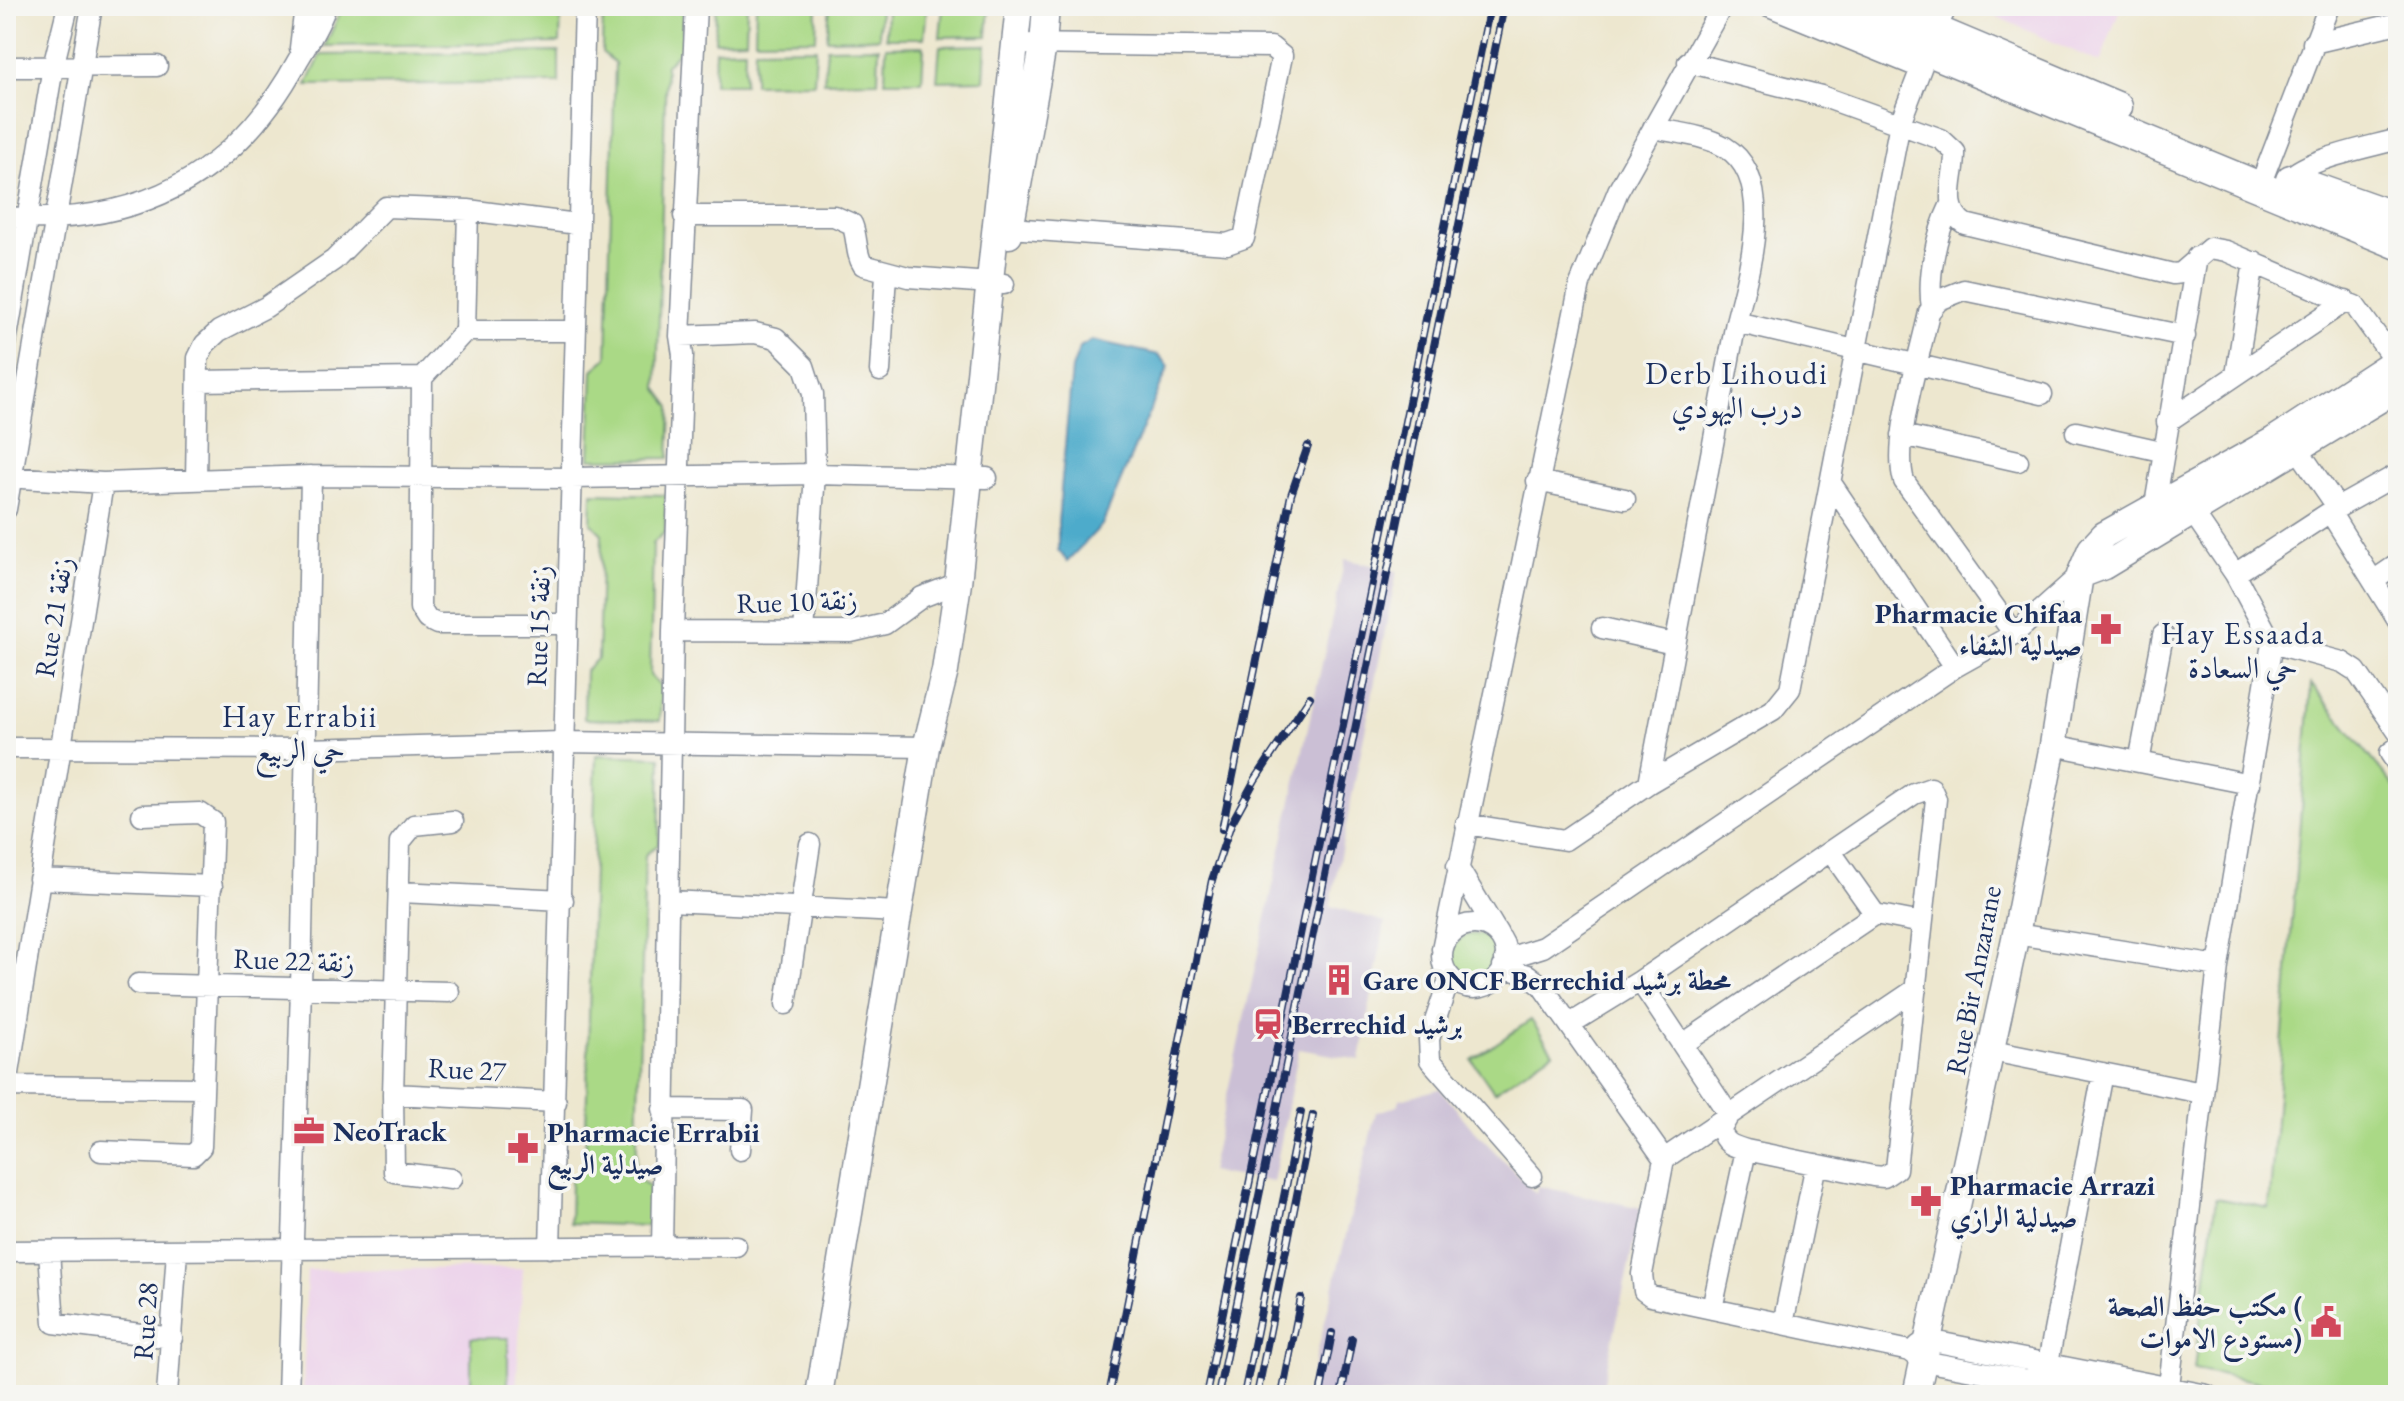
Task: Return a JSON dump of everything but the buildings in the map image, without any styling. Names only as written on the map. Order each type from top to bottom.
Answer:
[{"type":"main road","points":[[1820,6],[1935,28]]},
{"type":"main road","points":[[1877,6],[1935,28],[2273,183],[2398,244]]},
{"type":"main road","points":[[2273,183],[2398,218]]},
{"type":"street","points":[[6,343],[16,218],[68,6]]},
{"type":"street","points":[[6,509],[8,478],[92,6]]},
{"type":"street","points":[[299,60],[305,6]]},
{"type":"street","points":[[16,218],[54,220],[118,210],[158,197],[191,181],[254,129],[280,96],[326,6]]},
{"type":"street","name":"Rue 15 زنقة","points":[[550,1248],[563,900],[562,742],[585,6]]},
{"type":"street","points":[[662,1247],[680,336],[696,6]]},
{"type":"street","points":[[945,671],[967,626],[1019,6]]},
{"type":"street","points":[[996,283],[1010,228],[1043,46],[1046,6]]},
{"type":"street","points":[[1722,6],[1618,191],[1580,284],[1442,949],[1443,964],[1450,977],[1464,986],[1478,987],[1494,980],[1504,963],[1543,947],[1955,667],[2014,634],[2080,575],[2104,566],[2398,388]]},
{"type":"street","points":[[1466,824],[1565,840],[1649,783],[1773,710],[1790,689],[1900,123],[1935,28],[1769,6]]},
{"type":"street","points":[[2273,183],[2313,43],[2329,6]]},
{"type":"street","points":[[2313,43],[2398,23]]},
{"type":"street","points":[[1010,228],[1227,244],[1244,238],[1282,56],[1271,47],[1014,44]]},
{"type":"street","points":[[1688,62],[1821,96],[1941,139],[1955,152],[1950,206],[1939,236],[1930,287],[1932,308],[1899,458],[1904,481],[2014,634]]},
{"type":"street","points":[[6,67],[157,66]]},
{"type":"street","points":[[1649,783],[1736,322],[1755,247],[1756,220],[1748,173],[1735,155],[1709,140],[1653,128]]},
{"type":"street","points":[[2273,183],[2308,165],[2398,139]]},
{"type":"street","points":[[1950,206],[1956,218],[1965,224],[2173,274],[2181,273],[2210,248],[2254,262],[2346,301],[2362,312],[2396,360]]},
{"type":"street","points":[[196,480],[198,358],[205,344],[219,331],[295,290],[334,260],[386,207],[468,210],[577,224]]},
{"type":"street","points":[[468,210],[465,331],[422,378],[420,608],[427,619],[453,626],[566,624]]},
{"type":"street","points":[[684,216],[809,215],[844,218],[852,224],[858,239],[857,256],[863,265],[886,274],[996,283]]},
{"type":"street","points":[[2155,505],[2161,451],[2185,336],[2197,257]]},
{"type":"street","points":[[2236,375],[2254,262]]},
{"type":"street","points":[[880,371],[886,274]]},
{"type":"street","points":[[1932,308],[1950,294],[1964,290],[2185,336]]},
{"type":"street","points":[[2167,422],[2346,301]]},
{"type":"street","points":[[1736,322],[2042,394]]},
{"type":"street","points":[[465,331],[575,331]]},
{"type":"street","points":[[680,336],[755,333],[776,338],[804,366],[813,394],[815,474],[804,632]]},
{"type":"street","name":"Rue Bir Anzarane","points":[[1916,1395],[1920,1351],[1992,1051],[2016,934],[2053,745],[2080,575],[2091,549],[2104,535],[2274,440],[2396,360]]},
{"type":"street","points":[[198,381],[422,378]]},
{"type":"street","points":[[2076,432],[2161,451]]},
{"type":"street","points":[[1902,435],[2018,461]]},
{"type":"street","points":[[2297,448],[2398,621]]},
{"type":"street","points":[[8,478],[103,483],[311,476],[571,478],[815,474],[978,477]]},
{"type":"street","points":[[2235,574],[2334,510],[2398,474]]},
{"type":"street","points":[[288,1395],[301,988],[311,476]]},
{"type":"street","points":[[819,1395],[926,747],[945,671],[978,477]]},
{"type":"street","points":[[1537,481],[1625,499]]},
{"type":"street","name":"Rue 21 زنقة","points":[[6,1089],[103,483]]},
{"type":"street","points":[[1831,483],[1955,667]]},
{"type":"street","points":[[2169,1391],[2218,966],[2272,643],[2235,574],[2192,511]]},
{"type":"street","points":[[2373,581],[2398,564]]},
{"type":"street","name":"Rue 10 زنقة","points":[[673,631],[851,632],[885,624],[922,597],[958,583]]},
{"type":"street","points":[[1602,628],[1674,644]]},
{"type":"street","points":[[2139,762],[2163,635]]},
{"type":"street","points":[[2272,643],[2342,662],[2356,671],[2398,732]]},
{"type":"street","points":[[6,748],[306,749],[562,742],[926,747]]},
{"type":"street","points":[[2053,745],[2250,784]]},
{"type":"street","points":[[1570,1024],[1640,981],[1914,794],[1931,788],[1936,799],[1896,1169],[1884,1177],[1730,1145],[1723,1138],[1721,1129],[1729,1115]]},
{"type":"street","points":[[101,1151],[198,1153],[209,985],[212,818],[200,813],[142,815]]},
{"type":"street","points":[[451,1179],[394,1172],[393,1085],[400,842],[414,825],[453,821]]},
{"type":"street","points":[[786,1004],[810,844]]},
{"type":"street","points":[[1831,852],[1875,914],[1922,923]]},
{"type":"street","points":[[1457,866],[1499,937],[1504,963]]},
{"type":"street","points":[[39,879],[212,886]]},
{"type":"street","points":[[400,892],[563,900]]},
{"type":"street","points":[[670,901],[899,912]]},
{"type":"street","points":[[1683,1044],[1875,914]]},
{"type":"street","points":[[1442,949],[1449,936],[1466,925],[1488,927],[1499,937]]},
{"type":"street","points":[[2016,934],[2218,966]]},
{"type":"street","points":[[1504,963],[1542,986],[1664,1159],[1641,1283],[1651,1296],[1920,1351],[2110,1395]]},
{"type":"street","points":[[1450,977],[1429,1039],[1430,1060],[1532,1176]]},
{"type":"street","points":[[1640,981],[1729,1115]]},
{"type":"street","name":"Rue 22 زنقة","points":[[138,984],[449,992]]},
{"type":"street","points":[[1664,1159],[1916,989]]},
{"type":"street","points":[[1992,1051],[2202,1093]]},
{"type":"street","points":[[2050,1381],[2103,1073]]},
{"type":"street","name":"Rue 27","points":[[393,1085],[556,1102]]},
{"type":"street","points":[[6,1089],[203,1088]]},
{"type":"street","points":[[663,1109],[743,1110],[740,1150]]},
{"type":"street","points":[[1712,1309],[1746,1150]]},
{"type":"street","points":[[1783,1324],[1816,1164]]},
{"type":"street","points":[[6,1251],[293,1252],[736,1246]]},
{"type":"street","points":[[49,1251],[54,1323],[172,1338]]},
{"type":"street","name":"Rue 28","points":[[167,1395],[177,1251]]},
{"type":"street","points":[[2050,1381],[2207,1395]]},
{"type":"shaded area","points":[[1973,6],[2121,6],[2100,63]]},
{"type":"shaded area","points":[[1345,559],[1397,571],[1330,906],[1385,922],[1360,1060],[1299,1049],[1273,1182],[1210,1172]]},
{"type":"shaded area","points":[[1440,1089],[1470,1126],[1536,1194],[1538,1186],[1641,1208],[1601,1395],[1307,1395],[1376,1112],[1398,1106],[1400,1099]]},
{"type":"shaded area","points":[[523,1268],[516,1395],[303,1395],[307,1270]]},
{"type":"green space","points":[[343,6],[561,6],[560,43],[325,46]]},
{"type":"green space","points":[[603,6],[683,6],[682,49],[666,65],[657,388],[671,407],[669,458],[590,459],[593,370],[607,358],[615,63],[602,52]]},
{"type":"green space","points":[[716,6],[747,6],[746,40],[715,41]]},
{"type":"green space","points":[[756,6],[817,6],[816,39],[755,40]]},
{"type":"green space","points":[[830,6],[880,6],[879,38],[827,39]]},
{"type":"green space","points":[[887,6],[927,6],[924,38],[886,38]]},
{"type":"green space","points":[[943,6],[989,6],[987,36],[940,37]]},
{"type":"green space","points":[[986,45],[984,80],[937,81],[940,46]]},
{"type":"green space","points":[[924,46],[922,81],[885,81],[886,47]]},
{"type":"green space","points":[[879,47],[878,81],[824,82],[827,48]]},
{"type":"green space","points":[[816,48],[814,83],[754,84],[755,49]]},
{"type":"green space","points":[[745,49],[744,84],[714,84],[715,50]]},
{"type":"green space","points":[[559,52],[559,83],[307,85],[321,55]]},
{"type":"green space","points":[[592,493],[666,495],[665,532],[653,543],[650,675],[661,687],[660,721],[584,719],[585,671],[598,658],[602,534],[591,523]]},
{"type":"green space","points":[[2311,684],[2398,791],[2398,1395],[2323,1395],[2194,1369],[2216,1198],[2269,1208]]},
{"type":"green space","points":[[596,755],[661,757],[659,844],[645,855],[636,1177],[649,1186],[648,1226],[570,1223],[571,1181],[585,1167]]},
{"type":"green space","points":[[1474,934],[1490,940],[1496,956],[1490,972],[1474,978],[1458,972],[1452,956],[1458,940]]},
{"type":"green space","points":[[1531,1020],[1553,1052],[1494,1092],[1472,1060]]},
{"type":"green space","points":[[471,1338],[508,1338],[508,1395],[471,1395]]},
{"type":"water","points":[[1092,340],[1159,355],[1169,366],[1102,525],[1067,561],[1058,550],[1058,522],[1072,369],[1080,347]]},
{"type":"railway","points":[[1206,1395],[1490,6]]},
{"type":"railway","points":[[1218,1395],[1504,6]]},
{"type":"railway","points":[[1222,829],[1291,495],[1308,446]]},
{"type":"railway","points":[[1109,1395],[1212,880],[1231,824],[1255,780],[1310,697]]},
{"type":"railway","points":[[1244,1395],[1301,1112]]},
{"type":"railway","points":[[1257,1395],[1313,1115]]},
{"type":"railway","points":[[1282,1395],[1301,1298]]},
{"type":"railway","points":[[1320,1395],[1332,1333]]},
{"type":"railway","points":[[1341,1395],[1352,1339]]},
{"type":"place","name":"Pharmacie Chifaa صيدلية الشفاء","points":[[2106,629]]},
{"type":"place","name":"Gare ONCF Berrechid محطة برشيد","points":[[1339,980]]},
{"type":"place","name":"Berrechid برشيد","points":[[1268,1024]]},
{"type":"place","name":"NeoTrack","points":[[309,1131]]},
{"type":"place","name":"Pharmacie Errabii صيدلية الربيع","points":[[523,1148]]},
{"type":"place","name":"Pharmacie Arrazi صيدلية الرازي","points":[[1926,1201]]},
{"type":"place","name":"مكتب حفظ الصحة ( مستودع الاموات)","points":[[2326,1322]]},
{"type":"district","name":"Derb Lihoudi درب اليهودي","points":[[1737,390]]},
{"type":"district","name":"Hay Essaada حي السعادة","points":[[2243,650]]},
{"type":"district","name":"Hay Errabii حي الربيع","points":[[300,733]]}]
